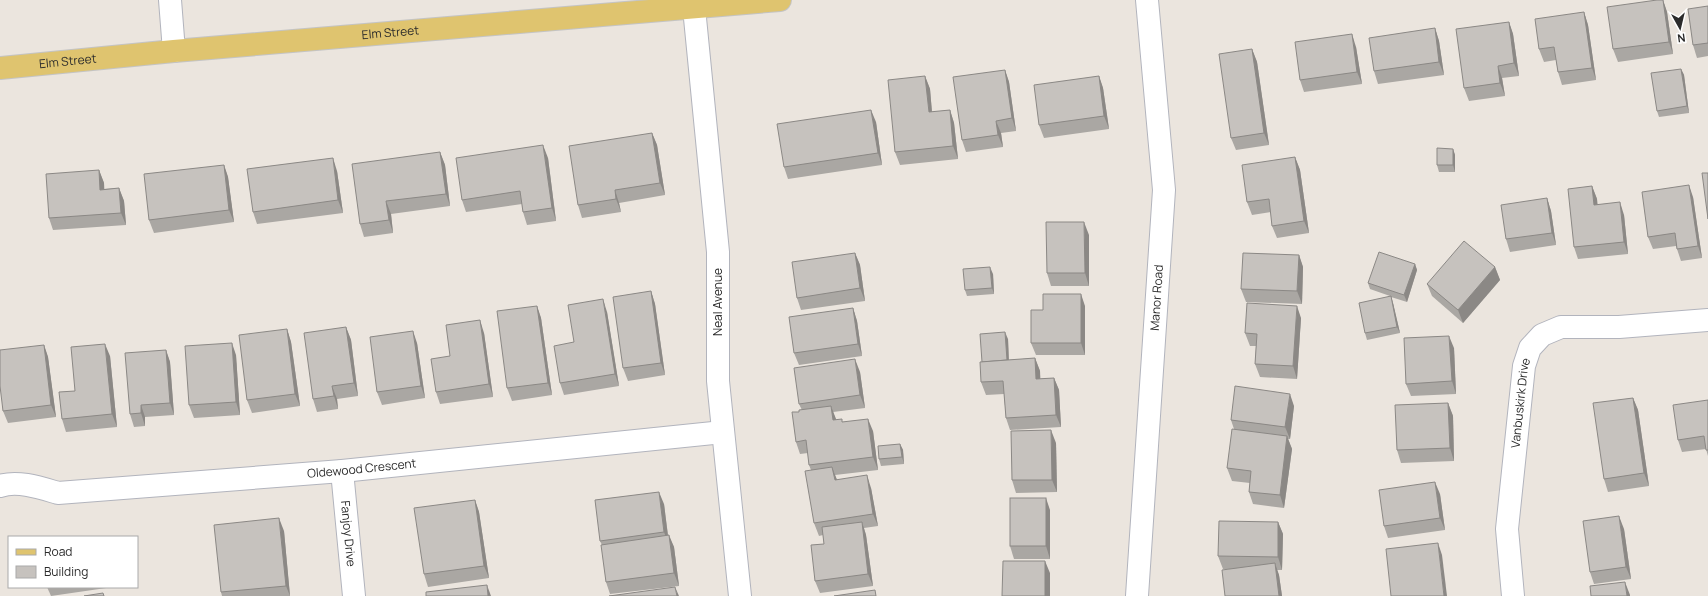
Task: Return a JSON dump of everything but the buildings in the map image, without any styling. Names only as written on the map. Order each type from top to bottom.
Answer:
[{"type":"main road","name":"Elm Street","points":[[0,68],[174,51],[780,0]]},
{"type":"street","points":[[170,0],[174,51]]},
{"type":"street","name":"Manor Road","points":[[1137,596],[1164,190],[1147,0]]},
{"type":"street","name":"Neal Avenue","points":[[694,8],[718,252],[718,381],[740,596]]},
{"type":"street","name":"Vanbuskirk Drive","points":[[1513,596],[1507,529],[1524,366],[1530,348],[1542,335],[1561,327],[1619,327],[1708,320]]},
{"type":"street","name":"Oldewood Crescent","points":[[0,486],[6,484],[32,486],[58,493],[342,471],[723,432]]},
{"type":"street","name":"Fanjoy Drive","points":[[342,471],[354,596]]}]
